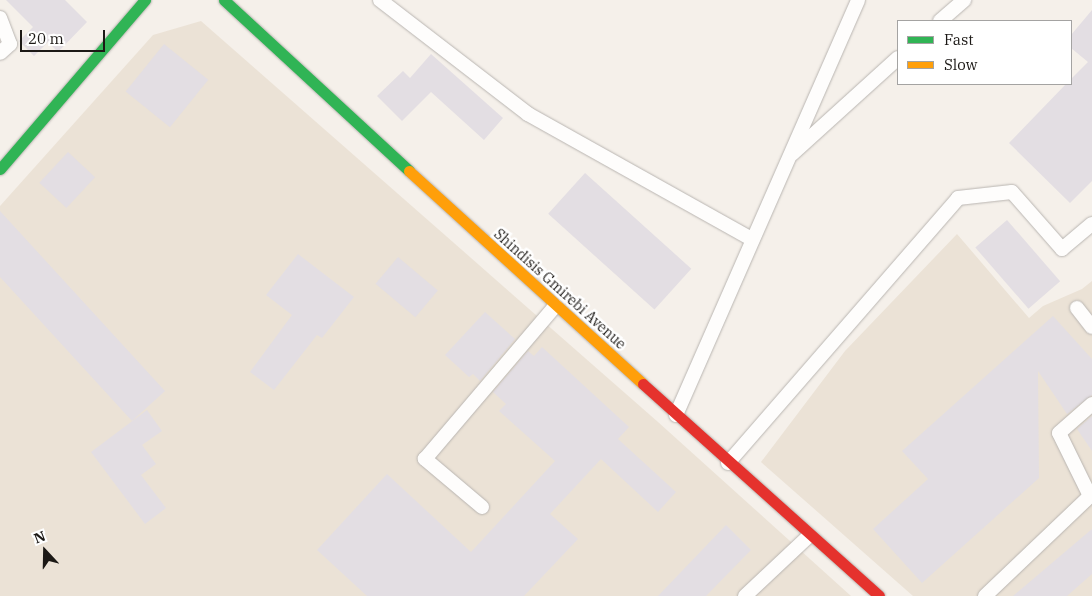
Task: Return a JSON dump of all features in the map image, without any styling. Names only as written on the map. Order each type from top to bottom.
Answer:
[{"type":"main road","points":[[3,160],[145,0]]},
{"type":"main road","name":"Shindisis Gmirebi Avenue","points":[[224,0],[555,306],[809,536],[879,596]]},
{"type":"lane","points":[[380,0],[528,114],[752,239]]},
{"type":"lane","points":[[676,415],[787,158],[858,0]]},
{"type":"lane","points":[[941,20],[964,0]]},
{"type":"lane","points":[[0,18],[10,44],[0,53]]},
{"type":"lane","points":[[787,158],[897,59]]},
{"type":"lane","points":[[728,463],[958,198],[1012,192],[1062,249],[1092,224]]},
{"type":"lane","points":[[482,507],[425,460],[555,306]]},
{"type":"lane","points":[[1077,308],[1092,327]]},
{"type":"lane","points":[[985,596],[1090,496],[1059,433],[1092,404]]},
{"type":"lane","points":[[745,596],[809,536]]},
{"type":"shaded area","points":[[201,21],[658,422],[851,596],[0,596],[0,206],[153,35]]},
{"type":"shaded area","points":[[957,234],[1029,318],[1043,306],[1082,289],[1092,281],[1092,596],[913,596],[761,462],[845,351]]},
{"type":"building","points":[[6,0],[65,0],[87,22],[58,52],[48,42],[34,56],[19,41],[33,27]]},
{"type":"building","points":[[1092,10],[1092,181],[1070,203],[1009,143],[1065,85],[1072,85],[1072,78],[1088,62],[1072,49],[1072,34]]},
{"type":"building","points":[[164,44],[208,80],[170,127],[126,91]]},
{"type":"building","points":[[431,54],[503,118],[484,140],[431,92],[402,121],[377,96],[403,71],[410,78]]},
{"type":"building","points":[[68,152],[95,177],[66,208],[39,183]]},
{"type":"building","points":[[585,173],[691,269],[654,310],[548,214]]},
{"type":"building","points":[[0,211],[165,391],[132,421],[0,277]]},
{"type":"building","points":[[1007,220],[1060,281],[1028,309],[975,248]]},
{"type":"building","points":[[298,254],[354,297],[322,338],[317,335],[274,390],[250,372],[292,315],[266,295]]},
{"type":"building","points":[[398,257],[438,290],[415,317],[376,284]]},
{"type":"building","points":[[485,312],[515,339],[480,381],[473,374],[469,377],[445,355]]},
{"type":"building","points":[[1053,316],[1092,359],[1092,395],[1067,414],[1038,371],[1039,478],[922,583],[873,529],[928,479],[902,451]]},
{"type":"building","points":[[542,347],[629,427],[618,439],[676,492],[658,512],[601,459],[550,514],[578,539],[524,596],[367,596],[317,550],[387,474],[471,552],[555,461],[499,411],[506,404],[493,392],[528,351],[534,356]]},
{"type":"building","points":[[147,410],[162,431],[142,445],[156,464],[141,475],[166,508],[145,524],[91,452]]},
{"type":"building","points":[[1092,416],[1092,451],[1077,429]]},
{"type":"building","points":[[726,525],[751,550],[706,596],[658,596]]},
{"type":"building","points":[[1092,529],[1092,574],[1067,596],[1013,596]]},
{"type":"traffic: fast","points":[[0,169],[145,0]]},
{"type":"traffic: fast","points":[[224,0],[409,171]]},
{"type":"traffic: slow","points":[[409,171],[643,384]]},
{"type":"traffic: jam","points":[[643,384],[879,596]]}]
